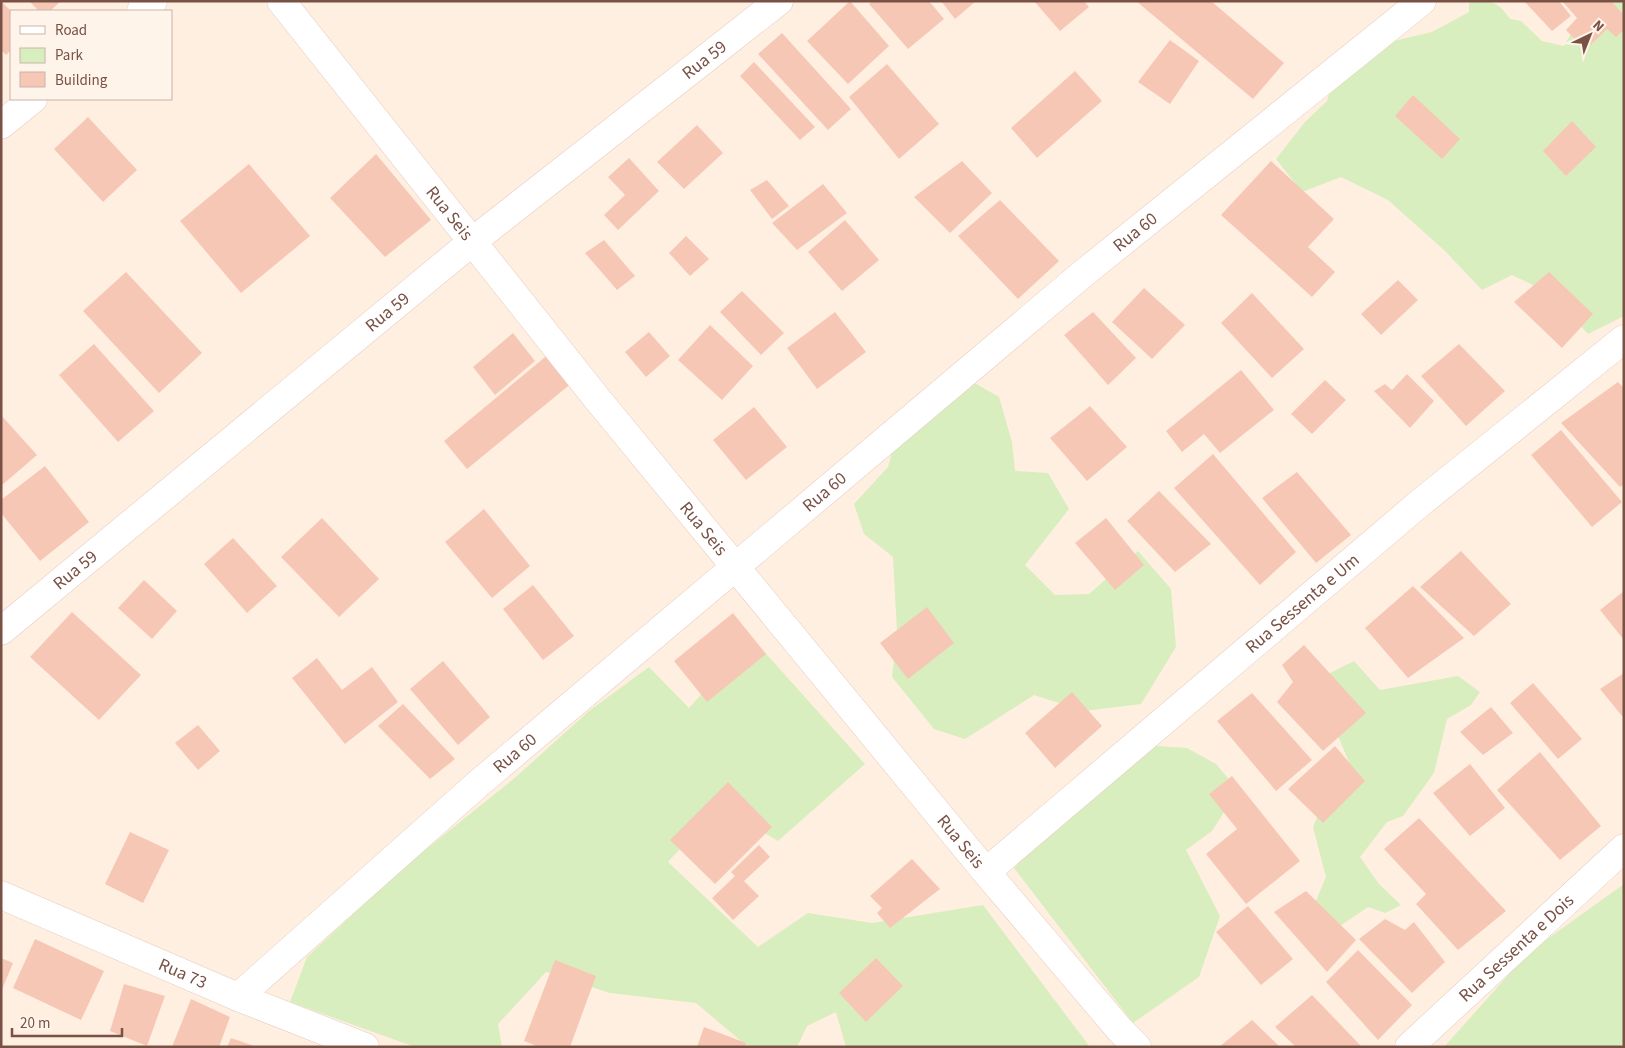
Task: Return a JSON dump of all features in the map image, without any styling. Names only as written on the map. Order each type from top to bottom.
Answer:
[{"type":"street","points":[[142,10],[153,1]]},
{"type":"street","name":"Rua Seis","points":[[281,1],[599,401],[986,872],[1120,1030],[1137,1047]]},
{"type":"street","name":"Rua 59","points":[[1,631],[473,241],[779,1]]},
{"type":"street","name":"Rua 60","points":[[238,997],[480,783],[1085,272],[1422,1]]},
{"type":"street","points":[[1,125],[32,100]]},
{"type":"street","name":"Rua Sessenta e Um","points":[[986,872],[1420,503],[1624,339]]},
{"type":"street","name":"Rua Sessenta e Dois","points":[[1409,1047],[1624,848]]},
{"type":"street","name":"Rua 73","points":[[1,895],[238,997],[365,1047]]},
{"type":"green space","points":[[1469,1],[1493,3],[1501,8],[1510,19],[1521,21],[1542,41],[1564,46],[1584,11],[1581,1],[1624,1],[1624,316],[1588,334],[1551,294],[1512,275],[1482,290],[1445,251],[1388,200],[1341,177],[1302,192],[1276,159],[1305,122],[1327,101],[1339,58],[1373,46],[1432,32],[1469,12]]},
{"type":"green space","points":[[971,381],[999,397],[1012,442],[1015,471],[1048,473],[1069,509],[1025,565],[1055,595],[1089,594],[1138,551],[1171,589],[1176,647],[1141,704],[1084,711],[1034,695],[965,739],[934,729],[892,677],[897,632],[893,557],[864,534],[854,504],[888,467],[903,412]]},
{"type":"green space","points":[[752,638],[865,764],[778,841],[719,806],[668,862],[758,947],[808,913],[872,923],[983,905],[1090,1047],[846,1047],[836,1012],[807,1026],[797,1047],[748,1047],[696,1003],[610,993],[546,972],[498,1024],[502,1047],[415,1047],[290,1002],[307,957],[404,867],[517,776],[589,711],[649,667],[689,708]]},
{"type":"green space","points":[[1354,661],[1380,690],[1458,676],[1480,692],[1471,705],[1447,719],[1434,773],[1403,816],[1387,822],[1360,857],[1379,884],[1401,905],[1385,913],[1368,907],[1331,932],[1310,915],[1326,877],[1313,827],[1329,789],[1357,782],[1327,709],[1322,677]]},
{"type":"green space","points":[[1144,745],[1187,748],[1216,764],[1238,790],[1212,831],[1186,850],[1220,916],[1199,977],[1133,1023],[1014,868],[1072,804]]},
{"type":"green space","points":[[1624,884],[1624,1047],[1444,1047],[1529,952]]},
{"type":"building","points":[[1,1],[10,10],[10,51],[6,55],[1,50]]},
{"type":"building","points":[[29,1],[61,1],[51,10],[38,10]]},
{"type":"building","points":[[850,1],[889,46],[848,84],[807,41]]},
{"type":"building","points":[[872,1],[929,1],[944,19],[908,49],[869,4]]},
{"type":"building","points":[[941,1],[976,1],[955,19]]},
{"type":"building","points":[[1034,1],[1084,1],[1089,7],[1060,31]]},
{"type":"building","points":[[1136,1],[1211,1],[1284,63],[1253,99]]},
{"type":"building","points":[[1524,1],[1559,1],[1571,16],[1552,31]]},
{"type":"building","points":[[1562,1],[1611,1],[1624,15],[1624,30],[1616,37],[1607,29],[1585,50],[1566,30],[1577,18]]},
{"type":"building","points":[[782,33],[851,109],[828,130],[758,54]]},
{"type":"building","points":[[1170,40],[1199,61],[1170,104],[1138,82]]},
{"type":"building","points":[[754,62],[815,127],[800,140],[740,76]]},
{"type":"building","points":[[887,64],[939,124],[899,159],[849,97]]},
{"type":"building","points":[[1075,71],[1102,101],[1037,158],[1011,128]]},
{"type":"building","points":[[1413,95],[1460,139],[1442,159],[1395,116]]},
{"type":"building","points":[[88,117],[137,170],[103,202],[54,149]]},
{"type":"building","points":[[1572,121],[1596,147],[1566,176],[1543,151]]},
{"type":"building","points":[[697,125],[723,153],[684,189],[657,162]]},
{"type":"building","points":[[376,154],[431,220],[385,257],[330,198]]},
{"type":"building","points":[[629,158],[659,191],[618,230],[604,215],[625,195],[608,177]]},
{"type":"building","points":[[962,161],[992,193],[950,233],[914,197]]},
{"type":"building","points":[[1271,161],[1334,219],[1308,247],[1335,272],[1312,297],[1221,215]]},
{"type":"building","points":[[249,164],[310,236],[241,293],[180,221]]},
{"type":"building","points":[[767,180],[789,206],[772,219],[750,190]]},
{"type":"building","points":[[823,184],[847,213],[797,250],[772,223]]},
{"type":"building","points":[[1000,200],[1059,261],[1018,299],[958,236]]},
{"type":"building","points":[[845,220],[879,260],[842,291],[808,252]]},
{"type":"building","points":[[686,236],[709,259],[690,276],[669,253]]},
{"type":"building","points":[[604,240],[635,276],[617,290],[585,253]]},
{"type":"building","points":[[126,272],[202,353],[159,393],[83,311]]},
{"type":"building","points":[[1549,272],[1593,314],[1562,348],[1514,302]]},
{"type":"building","points":[[1398,280],[1418,300],[1381,335],[1361,314]]},
{"type":"building","points":[[1144,288],[1185,325],[1152,359],[1112,322]]},
{"type":"building","points":[[742,291],[784,333],[761,355],[720,312]]},
{"type":"building","points":[[1252,293],[1304,349],[1272,378],[1221,323]]},
{"type":"building","points":[[835,312],[866,352],[817,389],[787,348]]},
{"type":"building","points":[[1093,312],[1136,358],[1108,385],[1064,335]]},
{"type":"building","points":[[710,325],[753,366],[722,400],[678,360]]},
{"type":"building","points":[[649,332],[670,356],[646,377],[625,352]]},
{"type":"building","points":[[513,333],[535,361],[495,395],[473,367]]},
{"type":"building","points":[[94,344],[154,411],[118,442],[59,375]]},
{"type":"building","points":[[1459,344],[1505,391],[1466,426],[1421,376]]},
{"type":"building","points":[[550,353],[573,382],[467,469],[444,441]]},
{"type":"building","points":[[1241,370],[1274,410],[1220,453],[1204,434],[1182,452],[1166,431]]},
{"type":"building","points":[[1407,374],[1434,401],[1410,428],[1374,391],[1385,384],[1392,390]]},
{"type":"building","points":[[1325,380],[1346,400],[1312,434],[1291,414]]},
{"type":"building","points":[[1618,382],[1624,388],[1624,484],[1620,487],[1561,423]]},
{"type":"building","points":[[1090,406],[1127,447],[1087,481],[1050,438]]},
{"type":"building","points":[[754,407],[787,447],[746,480],[713,440]]},
{"type":"building","points":[[1,415],[37,455],[1,486]]},
{"type":"building","points":[[1561,430],[1622,502],[1592,527],[1531,455]]},
{"type":"building","points":[[1213,454],[1296,552],[1260,585],[1174,488]]},
{"type":"building","points":[[45,466],[89,522],[40,561],[1,513],[1,500]]},
{"type":"building","points":[[1297,472],[1351,535],[1316,563],[1262,498]]},
{"type":"building","points":[[1159,491],[1211,544],[1175,572],[1127,521]]},
{"type":"building","points":[[484,509],[530,566],[492,598],[445,542]]},
{"type":"building","points":[[322,518],[379,579],[339,617],[281,557]]},
{"type":"building","points":[[1106,518],[1144,565],[1115,590],[1075,543]]},
{"type":"building","points":[[233,538],[277,586],[247,613],[204,564]]},
{"type":"building","points":[[1461,551],[1511,604],[1474,636],[1420,587]]},
{"type":"building","points":[[144,580],[177,611],[152,639],[118,608]]},
{"type":"building","points":[[533,585],[574,636],[543,660],[503,609]]},
{"type":"building","points":[[1413,586],[1464,638],[1408,678],[1365,628]]},
{"type":"building","points":[[1624,591],[1624,640],[1600,610]]},
{"type":"building","points":[[927,607],[954,643],[908,679],[880,643]]},
{"type":"building","points":[[72,612],[141,675],[99,720],[30,657]]},
{"type":"building","points":[[733,613],[766,654],[707,702],[674,661]]},
{"type":"building","points":[[1304,645],[1366,713],[1323,751],[1277,702],[1293,682],[1282,665]]},
{"type":"building","points":[[317,658],[342,690],[372,667],[398,702],[345,744],[292,678]]},
{"type":"building","points":[[443,661],[490,717],[458,745],[410,689]]},
{"type":"building","points":[[1624,673],[1624,715],[1622,716],[1600,689]]},
{"type":"building","points":[[1533,683],[1582,739],[1558,759],[1510,703]]},
{"type":"building","points":[[1072,692],[1102,726],[1055,768],[1025,733]]},
{"type":"building","points":[[1252,693],[1312,760],[1276,791],[1217,721]]},
{"type":"building","points":[[403,704],[455,759],[430,779],[378,726]]},
{"type":"building","points":[[1491,707],[1513,733],[1483,755],[1460,732]]},
{"type":"building","points":[[198,725],[220,751],[198,770],[175,743]]},
{"type":"building","points":[[1335,746],[1365,781],[1323,823],[1288,789]]},
{"type":"building","points":[[1540,752],[1601,826],[1560,860],[1497,790]]},
{"type":"building","points":[[1470,764],[1505,808],[1470,836],[1433,793]]},
{"type":"building","points":[[1232,776],[1300,861],[1246,904],[1206,854],[1237,829],[1209,794]]},
{"type":"building","points":[[728,782],[772,827],[715,884],[670,840]]},
{"type":"building","points":[[1419,818],[1506,911],[1458,950],[1416,904],[1426,894],[1384,849]]},
{"type":"building","points":[[130,832],[169,850],[143,903],[105,884]]},
{"type":"building","points":[[759,845],[770,857],[744,881],[759,896],[733,920],[712,898],[735,876],[731,872]]},
{"type":"building","points":[[912,859],[940,889],[890,928],[877,913],[882,908],[870,896]]},
{"type":"building","points":[[1306,891],[1356,940],[1327,972],[1274,912]]},
{"type":"building","points":[[1248,906],[1293,959],[1261,985],[1216,932]]},
{"type":"building","points":[[1385,919],[1405,930],[1414,922],[1445,962],[1412,993],[1359,939]]},
{"type":"building","points":[[35,939],[104,971],[81,1020],[13,988]]},
{"type":"building","points":[[1358,950],[1412,1005],[1378,1040],[1326,982]]},
{"type":"building","points":[[1,958],[13,963],[1,992]]},
{"type":"building","points":[[876,958],[903,986],[866,1022],[839,993]]},
{"type":"building","points":[[555,960],[596,976],[570,1047],[539,1047],[524,1041]]},
{"type":"building","points":[[124,984],[165,996],[147,1046],[110,1031]]},
{"type":"building","points":[[1312,995],[1362,1047],[1296,1047],[1275,1027]]},
{"type":"building","points":[[191,999],[230,1017],[219,1047],[172,1047]]},
{"type":"building","points":[[1252,1020],[1280,1047],[1219,1047]]},
{"type":"building","points":[[704,1027],[746,1043],[745,1047],[697,1047]]},
{"type":"building","points":[[231,1038],[254,1046],[254,1047],[227,1047]]}]
